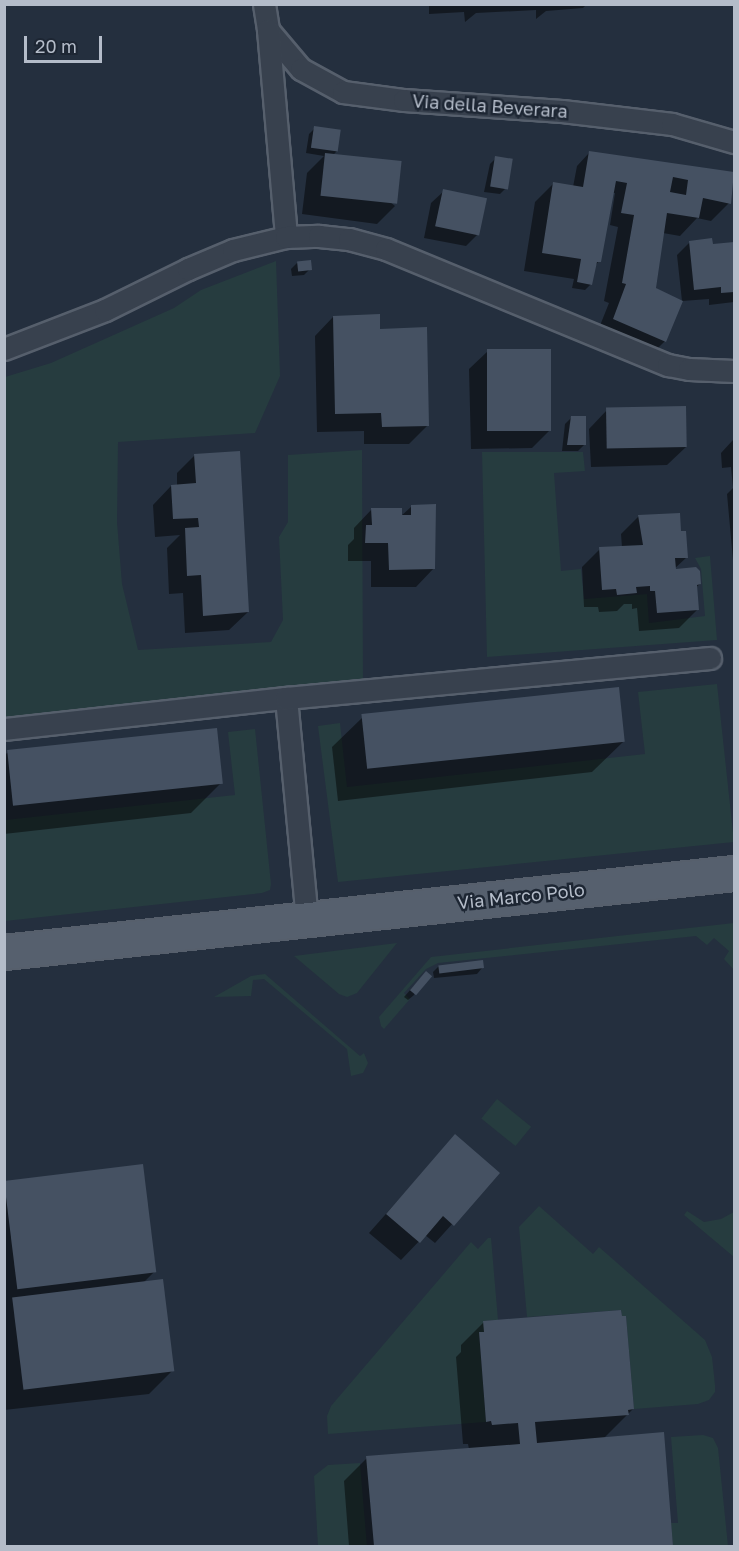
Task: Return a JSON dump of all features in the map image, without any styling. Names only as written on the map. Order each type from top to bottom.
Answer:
[{"type":"main road","name":"Via Marco Polo","points":[[4,952],[735,873]]},
{"type":"street","points":[[264,4],[286,237]]},
{"type":"street","name":"Via della Beverara","points":[[268,30],[301,69],[343,92],[404,100],[562,111],[672,124],[735,142]]},
{"type":"street","points":[[4,350],[105,310],[208,259],[234,250],[286,237],[339,238],[386,249],[668,365],[689,369],[735,370]]},
{"type":"street","points":[[4,729],[286,698],[710,658]]},
{"type":"street","points":[[286,698],[307,919]]},
{"type":"green space","points":[[276,261],[280,376],[255,433],[118,442],[117,522],[122,584],[138,650],[271,642],[283,620],[279,537],[288,522],[288,455],[362,450],[363,683],[5,718],[5,377],[51,363],[174,308],[201,290]]},
{"type":"green space","points":[[482,452],[583,452],[585,471],[554,473],[561,571],[581,569],[584,599],[647,594],[649,623],[705,616],[701,569],[695,558],[710,556],[717,640],[487,657]]},
{"type":"green space","points":[[717,684],[734,842],[338,882],[318,726],[340,723],[347,787],[645,754],[638,692]]},
{"type":"green space","points":[[255,729],[270,890],[262,893],[5,921],[5,820],[235,795],[228,732]]},
{"type":"green space","points":[[734,923],[734,970],[724,959],[729,951],[714,938],[707,945],[696,936],[438,963],[426,969],[404,993],[410,999],[384,1029],[381,1026],[379,1017],[431,957]]},
{"type":"green space","points":[[397,943],[357,993],[347,997],[339,994],[294,956]]},
{"type":"green space","points":[[265,974],[360,1056],[364,1053],[368,1063],[363,1073],[351,1076],[347,1049],[264,979],[253,980],[251,996],[214,997],[251,976]]},
{"type":"green space","points":[[497,1099],[531,1127],[515,1146],[481,1118]]},
{"type":"green space","points":[[539,1206],[593,1254],[599,1247],[705,1340],[712,1357],[715,1385],[715,1392],[709,1400],[698,1404],[634,1409],[626,1316],[622,1316],[621,1310],[527,1317],[519,1227]]},
{"type":"green space","points":[[687,1211],[704,1222],[721,1219],[734,1212],[734,1257],[684,1215]]},
{"type":"green space","points":[[488,1238],[491,1238],[498,1320],[484,1321],[484,1332],[479,1333],[486,1422],[328,1434],[327,1416],[331,1406],[471,1242],[478,1249]]},
{"type":"green space","points":[[703,1435],[713,1438],[718,1448],[728,1546],[673,1546],[671,1523],[678,1523],[671,1437]]},
{"type":"green space","points":[[360,1463],[367,1546],[318,1546],[314,1476],[328,1465]]},
{"type":"building","points":[[314,126],[341,130],[338,152],[311,148]]},
{"type":"building","points":[[589,151],[734,172],[731,204],[703,198],[699,218],[667,213],[656,288],[683,301],[666,342],[613,319],[626,284],[622,283],[634,215],[621,213],[627,183],[616,181],[601,262],[597,262],[592,285],[577,282],[581,259],[542,253],[553,182],[583,187]],"holes":[[[673,177],[688,180],[686,195],[670,192]]]},
{"type":"building","points":[[325,153],[402,161],[397,204],[321,196]]},
{"type":"building","points":[[495,156],[513,159],[508,189],[490,187]]},
{"type":"building","points":[[443,189],[487,198],[479,236],[435,226]]},
{"type":"building","points":[[712,238],[713,244],[734,242],[734,292],[721,293],[721,287],[694,290],[689,241]]},
{"type":"building","points":[[311,260],[312,270],[298,271],[297,261]]},
{"type":"building","points":[[380,314],[380,329],[427,327],[429,426],[382,427],[381,413],[335,414],[333,316]]},
{"type":"building","points":[[487,349],[551,349],[551,431],[487,431]]},
{"type":"building","points":[[686,406],[687,447],[607,448],[606,407]]},
{"type":"building","points":[[571,416],[586,416],[586,445],[567,445]]},
{"type":"building","points":[[240,451],[249,612],[203,616],[201,575],[187,576],[185,528],[199,527],[198,518],[173,519],[171,485],[196,483],[194,454]]},
{"type":"building","points":[[436,504],[435,569],[389,570],[388,543],[365,543],[366,525],[372,525],[371,508],[402,508],[402,515],[411,515],[411,505]]},
{"type":"building","points":[[680,513],[681,531],[686,531],[688,558],[675,558],[676,569],[696,567],[700,571],[701,584],[697,585],[699,610],[657,613],[655,591],[650,591],[650,586],[636,587],[637,593],[617,595],[616,589],[602,590],[599,547],[643,545],[638,515]]},
{"type":"building","points":[[619,687],[625,742],[367,769],[361,714]]},
{"type":"building","points":[[217,728],[223,784],[13,806],[7,750]]},
{"type":"building","points":[[483,960],[484,968],[439,973],[438,965]]},
{"type":"building","points":[[426,971],[432,976],[416,995],[410,990]]},
{"type":"building","points":[[455,1134],[500,1173],[454,1226],[443,1216],[420,1243],[386,1214]]},
{"type":"building","points":[[143,1164],[156,1272],[17,1289],[4,1181]]},
{"type":"building","points":[[163,1279],[174,1371],[23,1390],[12,1298]]},
{"type":"building","points":[[621,1310],[622,1316],[626,1316],[634,1409],[628,1410],[629,1415],[535,1422],[537,1443],[664,1432],[673,1546],[374,1546],[366,1456],[520,1444],[518,1423],[492,1425],[491,1421],[486,1422],[479,1332],[484,1332],[483,1321]]}]
